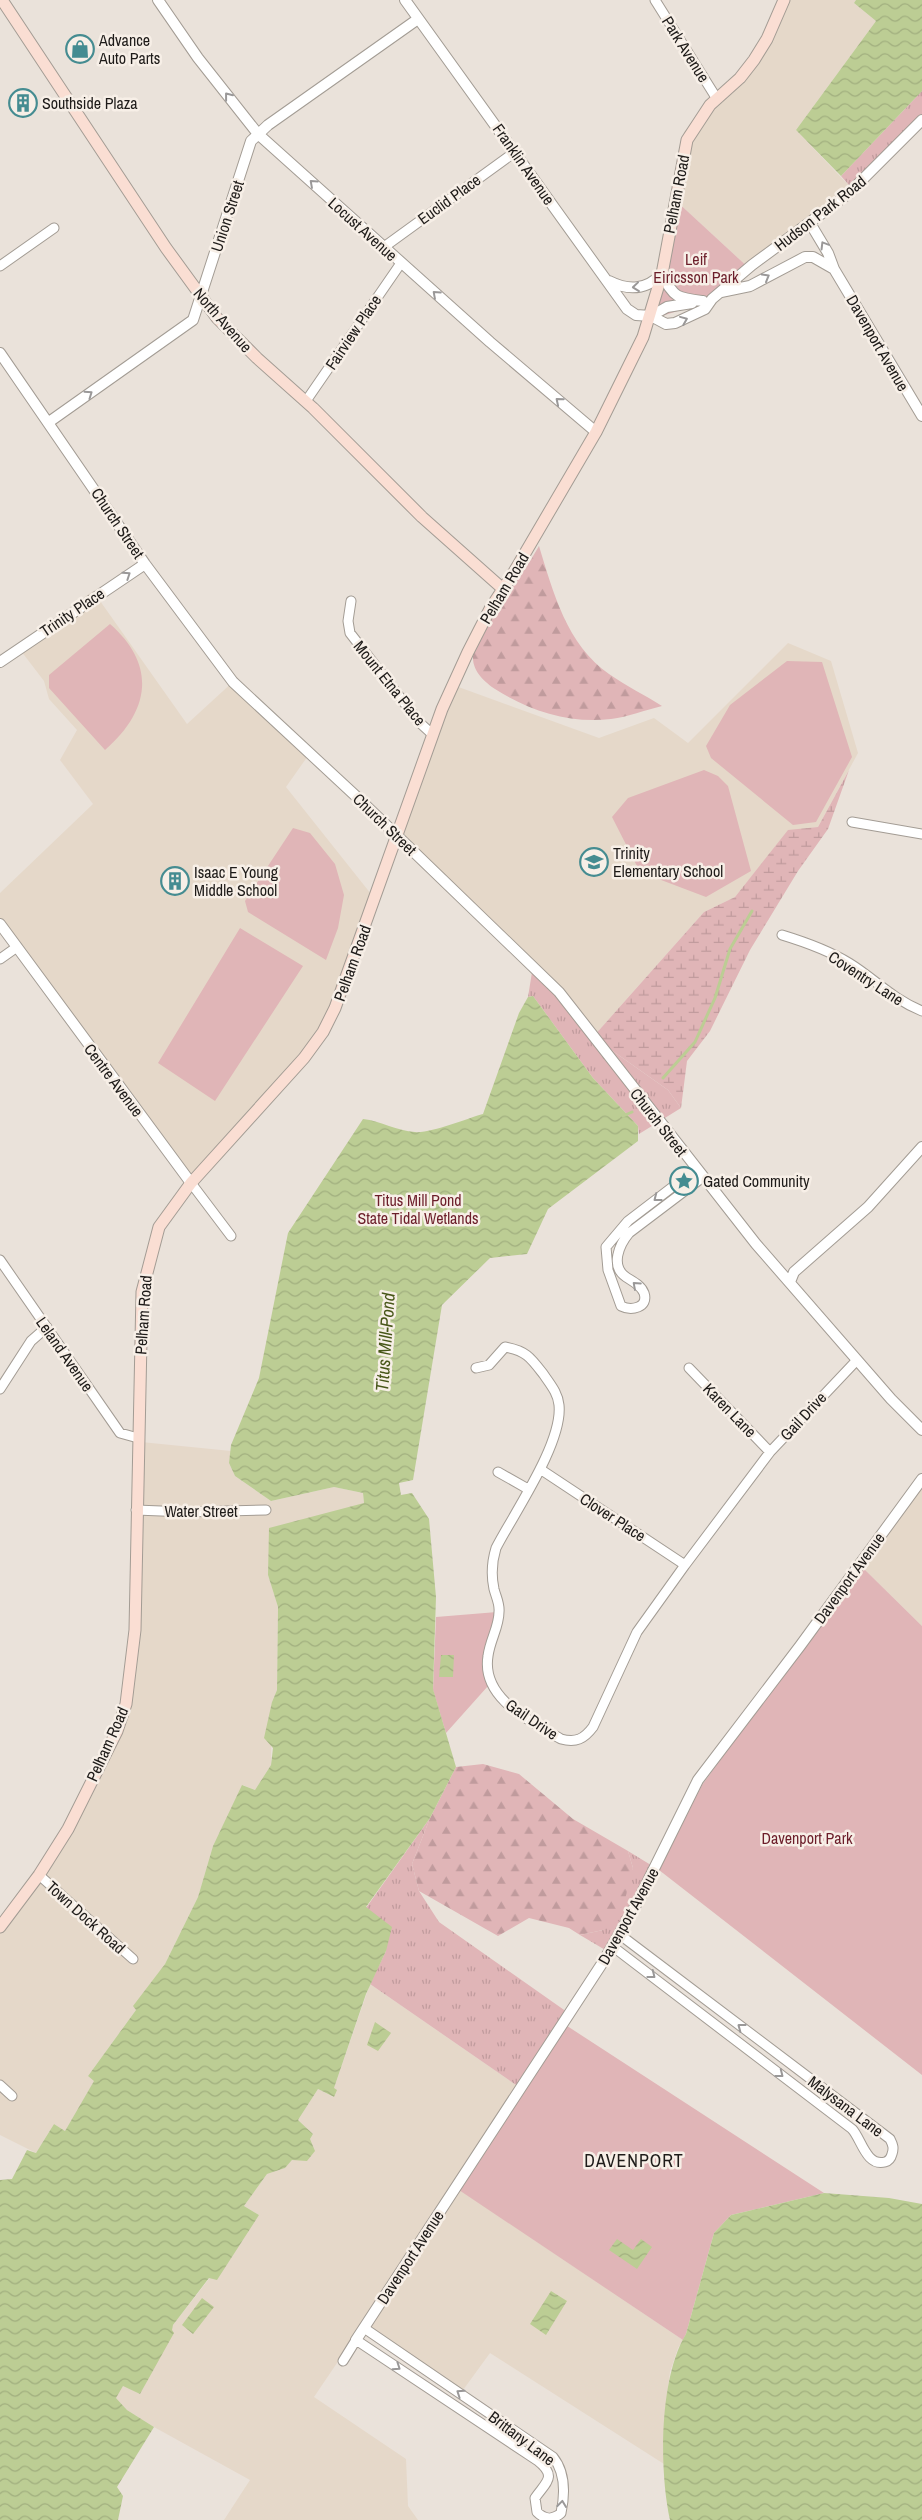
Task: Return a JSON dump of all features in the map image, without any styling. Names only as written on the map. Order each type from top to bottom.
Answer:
[{"type":"main road","name":"Pelham Road","points":[[0,1927],[39,1875],[72,1822],[117,1731],[126,1704],[135,1630],[140,1318],[146,1269],[159,1227],[191,1183],[280,1087],[322,1032],[345,984],[398,837],[432,734],[468,652],[502,589],[596,432],[643,337],[651,316],[662,274],[687,140],[699,118],[717,98],[740,78],[754,60],[767,38],[784,0]]},
{"type":"main road","name":"North Avenue","points":[[3,6],[166,248],[217,318],[256,358],[306,401],[429,524],[502,589]]},
{"type":"street","name":"Locust Avenue","points":[[158,0],[198,58],[258,134],[401,263],[596,432]]},
{"type":"street","name":"Franklin Avenue","points":[[405,0],[627,309],[636,315],[651,316]]},
{"type":"street","name":"Park Avenue","points":[[655,0],[717,98]]},
{"type":"street","name":"Union Street","points":[[49,422],[193,320],[251,141],[258,134],[418,19]]},
{"type":"street","name":"Hudson Park Road","points":[[651,316],[666,324],[675,323],[705,309],[712,297],[870,174],[922,120]]},
{"type":"street","name":"Euclid Place","points":[[384,247],[515,152]]},
{"type":"street","name":"Davenport Avenue","points":[[810,222],[828,253],[834,269],[922,416]]},
{"type":"street","points":[[0,266],[54,228]]},
{"type":"street","points":[[606,280],[629,288],[652,284],[662,274],[671,292],[678,297],[712,297],[750,286],[804,256],[813,257],[834,269]]},
{"type":"street","name":"Fairview Place","points":[[306,401],[401,263]]},
{"type":"street","name":"Hudson Park Road","points":[[651,316],[667,307],[712,297]]},
{"type":"street","name":"Church Street","points":[[1,356],[49,422],[145,564],[233,682],[559,992],[700,1173],[790,1282]]},
{"type":"street","name":"Trinity Place","points":[[0,662],[145,564]]},
{"type":"street","name":"Mount Etna Place","points":[[351,601],[348,621],[350,633],[420,723],[432,734]]},
{"type":"street","points":[[852,822],[922,834]]},
{"type":"street","name":"Centre Avenue","points":[[0,924],[231,1236]]},
{"type":"street","name":"Coventry Lane","points":[[782,935],[813,945],[848,962],[897,1000],[922,1011]]},
{"type":"street","points":[[0,959],[17,947]]},
{"type":"street","points":[[922,1147],[868,1208],[794,1272],[790,1282],[857,1360],[922,1430]]},
{"type":"street","points":[[700,1173],[629,1233],[620,1243],[617,1254],[618,1265],[624,1276],[639,1286],[644,1292],[644,1300],[640,1306],[634,1309],[621,1306],[608,1270],[606,1247],[628,1221],[700,1173]]},
{"type":"street","name":"Leland Avenue","points":[[0,1260],[120,1433],[138,1438]]},
{"type":"street","points":[[0,1389],[31,1341],[47,1327]]},
{"type":"street","name":"Gail Drive","points":[[476,1368],[489,1365],[505,1347],[522,1350],[534,1361],[555,1391],[559,1405],[558,1426],[540,1469],[496,1548],[492,1562],[494,1587],[500,1608],[499,1621],[487,1658],[488,1673],[498,1696],[562,1739],[578,1740],[587,1736],[593,1727],[637,1632],[685,1565],[770,1452],[857,1360]]},
{"type":"street","name":"Karen Lane","points":[[689,1368],[770,1452]]},
{"type":"street","name":"Clover Place","points":[[540,1469],[685,1565]]},
{"type":"street","points":[[498,1472],[528,1489]]},
{"type":"street","name":"Davenport Avenue","points":[[343,2361],[612,1946],[698,1780],[922,1479]]},
{"type":"street","name":"Water Street","points":[[136,1510],[186,1512],[266,1510]]},
{"type":"street","name":"Town Dock Road","points":[[39,1875],[133,1959]]},
{"type":"street","name":"Malysana Lane","points":[[612,1946],[852,2129],[859,2136],[867,2154],[872,2160],[886,2162],[892,2157],[894,2147],[890,2139],[619,1934]]},
{"type":"street","points":[[0,2085],[12,2096]]},
{"type":"street","name":"Brittany Lane","points":[[356,2340],[547,2468],[547,2484],[534,2498],[535,2506],[542,2517],[556,2518],[561,2513],[563,2480],[559,2464],[553,2458],[364,2328]]},
{"type":"shaded area","points":[[782,0],[856,0],[854,3],[876,21],[796,130],[854,191],[751,270],[673,198],[684,132],[718,94],[737,78],[761,43]]},
{"type":"shaded area","points":[[93,591],[187,724],[235,680],[310,753],[286,787],[375,899],[322,1031],[194,1185],[0,924],[0,893],[93,804],[60,760],[77,730],[49,699],[44,681],[18,647]]},
{"type":"shaded area","name":"Trinity Elementary School","points":[[788,643],[831,661],[858,753],[818,827],[788,831],[735,897],[704,912],[593,1037],[559,992],[398,835],[453,685],[599,738],[654,718],[688,743]]},
{"type":"shaded area","points":[[141,1442],[231,1451],[229,1463],[235,1476],[271,1501],[334,1487],[363,1493],[364,1503],[268,1575],[278,1607],[277,1690],[272,1702],[271,1765],[255,1790],[243,1785],[213,1846],[198,1897],[165,1964],[134,2006],[136,2010],[88,2076],[95,2080],[65,2131],[54,2124],[36,2153],[0,2135],[0,1930],[49,1865],[128,1708]]},
{"type":"shaded area","points":[[922,1482],[922,1626],[861,1566]]},
{"type":"shaded area","points":[[370,1984],[519,2087],[454,2186],[683,2340],[678,2348],[670,2372],[664,2421],[664,2464],[490,2353],[463,2390],[364,2323],[314,2397],[406,2459],[408,2506],[418,2520],[224,2520],[250,2480],[154,2427],[127,2410],[116,2398],[123,2385],[140,2394],[173,2325],[259,2215],[244,2206],[267,2174],[285,2168],[310,2139],[313,2134],[298,2120],[318,2089],[333,2097],[334,2088]]},
{"type":"green space","points":[[922,91],[922,123],[854,191],[841,176]]},
{"type":"green space","name":"Leif Eiricsson Park","points":[[673,198],[751,270],[713,300],[652,319]]},
{"type":"green space","points":[[539,546],[556,599],[572,633],[582,648],[609,674],[662,706],[611,719],[580,720],[565,718],[522,704],[495,689],[480,676],[473,661],[473,656],[485,629]]},
{"type":"green space","points":[[110,624],[125,640],[135,656],[141,672],[142,688],[139,704],[131,720],[120,735],[105,750],[49,688],[49,675]]},
{"type":"green space","points":[[787,661],[822,662],[852,757],[816,822],[793,825],[711,758],[706,746],[730,705]]},
{"type":"green space","points":[[704,770],[718,776],[728,786],[751,871],[706,897],[640,872],[612,817],[628,798]]},
{"type":"green space","points":[[849,770],[828,829],[798,871],[750,950],[710,1031],[687,1061],[681,1108],[668,1090],[593,1037],[704,912],[735,897],[788,830],[818,827]]},
{"type":"green space","points":[[293,828],[310,833],[335,864],[344,895],[338,928],[326,960],[248,912],[245,901]]},
{"type":"green space","points":[[240,928],[303,966],[215,1101],[158,1063]]},
{"type":"green space","points":[[533,966],[593,1037],[668,1090],[681,1108],[639,1134],[638,1126],[593,1078],[533,996],[528,997]]},
{"type":"green space","name":"Davenport Park","points":[[861,1566],[922,1626],[922,2075],[659,1870],[702,1785]]},
{"type":"green space","points":[[497,1612],[488,1686],[446,1733],[433,1690],[436,1617]]},
{"type":"green space","points":[[483,1764],[519,1774],[573,1819],[628,1851],[633,1868],[620,1919],[603,1930],[580,1935],[569,1928],[529,1918],[498,1936],[419,1891],[412,1864],[430,1818],[456,1767]]},
{"type":"green space","points":[[430,1818],[412,1864],[419,1891],[439,1922],[567,2012],[519,2087],[370,1984],[386,1951],[366,1908]]},
{"type":"green space","points":[[628,1851],[659,1870],[612,1954],[580,1935],[603,1930],[633,1868]]},
{"type":"green space","points":[[561,2022],[824,2193],[731,2215],[714,2233],[683,2340],[453,2186]]},
{"type":"water","points":[[856,0],[922,0],[922,91],[841,176],[796,130],[876,21],[854,3]]},
{"type":"water","name":"Titus Mill-Pond","points":[[533,996],[593,1078],[638,1126],[638,1141],[548,1209],[527,1254],[490,1258],[442,1305],[413,1480],[399,1483],[401,1495],[412,1493],[429,1519],[436,1597],[433,1689],[456,1767],[430,1818],[366,1907],[392,1927],[386,1951],[366,1994],[334,2088],[337,2090],[334,2097],[318,2089],[298,2120],[313,2134],[310,2139],[315,2151],[307,2161],[292,2160],[285,2168],[267,2174],[244,2206],[259,2215],[217,2280],[209,2278],[173,2325],[172,2330],[174,2333],[140,2394],[123,2386],[116,2398],[127,2410],[154,2427],[117,2487],[123,2496],[118,2520],[0,2520],[0,2180],[12,2179],[27,2150],[36,2153],[54,2124],[65,2131],[94,2081],[88,2076],[136,2010],[133,2006],[165,1964],[198,1897],[213,1846],[242,1785],[255,1790],[271,1765],[273,1748],[264,1738],[272,1702],[277,1690],[278,1607],[268,1575],[269,1528],[364,1503],[363,1493],[334,1487],[271,1501],[235,1476],[229,1463],[231,1445],[259,1378],[288,1233],[363,1119],[402,1130],[421,1132],[483,1114],[519,1013],[528,997]]},
{"type":"water","points":[[441,1655],[454,1655],[453,1677],[439,1677]]},
{"type":"water","points":[[375,2022],[391,2033],[378,2051],[367,2045]]},
{"type":"water","points":[[824,2193],[889,2198],[922,2204],[922,2520],[670,2520],[666,2499],[663,2451],[666,2399],[677,2353],[686,2334],[714,2233],[731,2215]]},
{"type":"water","points":[[617,2239],[633,2250],[641,2239],[652,2247],[637,2269],[609,2250]]},
{"type":"water","points":[[551,2291],[567,2301],[546,2335],[530,2324]]},
{"type":"water","points":[[202,2298],[214,2307],[193,2334],[182,2325]]},
{"type":"waterway","points":[[663,1078],[695,1042],[715,998],[730,949],[752,911]]},
{"type":"waterway","points":[[623,1116],[632,1112]]},
{"type":"place","name":"Advance Auto Parts","points":[[80,49]]},
{"type":"place","name":"Southside Plaza","points":[[23,103]]},
{"type":"place","name":"Trinity Elementary School","points":[[594,862]]},
{"type":"place","name":"Isaac E Young Middle School","points":[[175,881]]},
{"type":"place","name":"Gated Community","points":[[684,1181]]},
{"type":"district","name":"DAVENPORT","points":[[634,2160]]},
{"type":"park label","name":"Titus Mill Pond State Tidal Wetlands","points":[[418,1209]]}]
